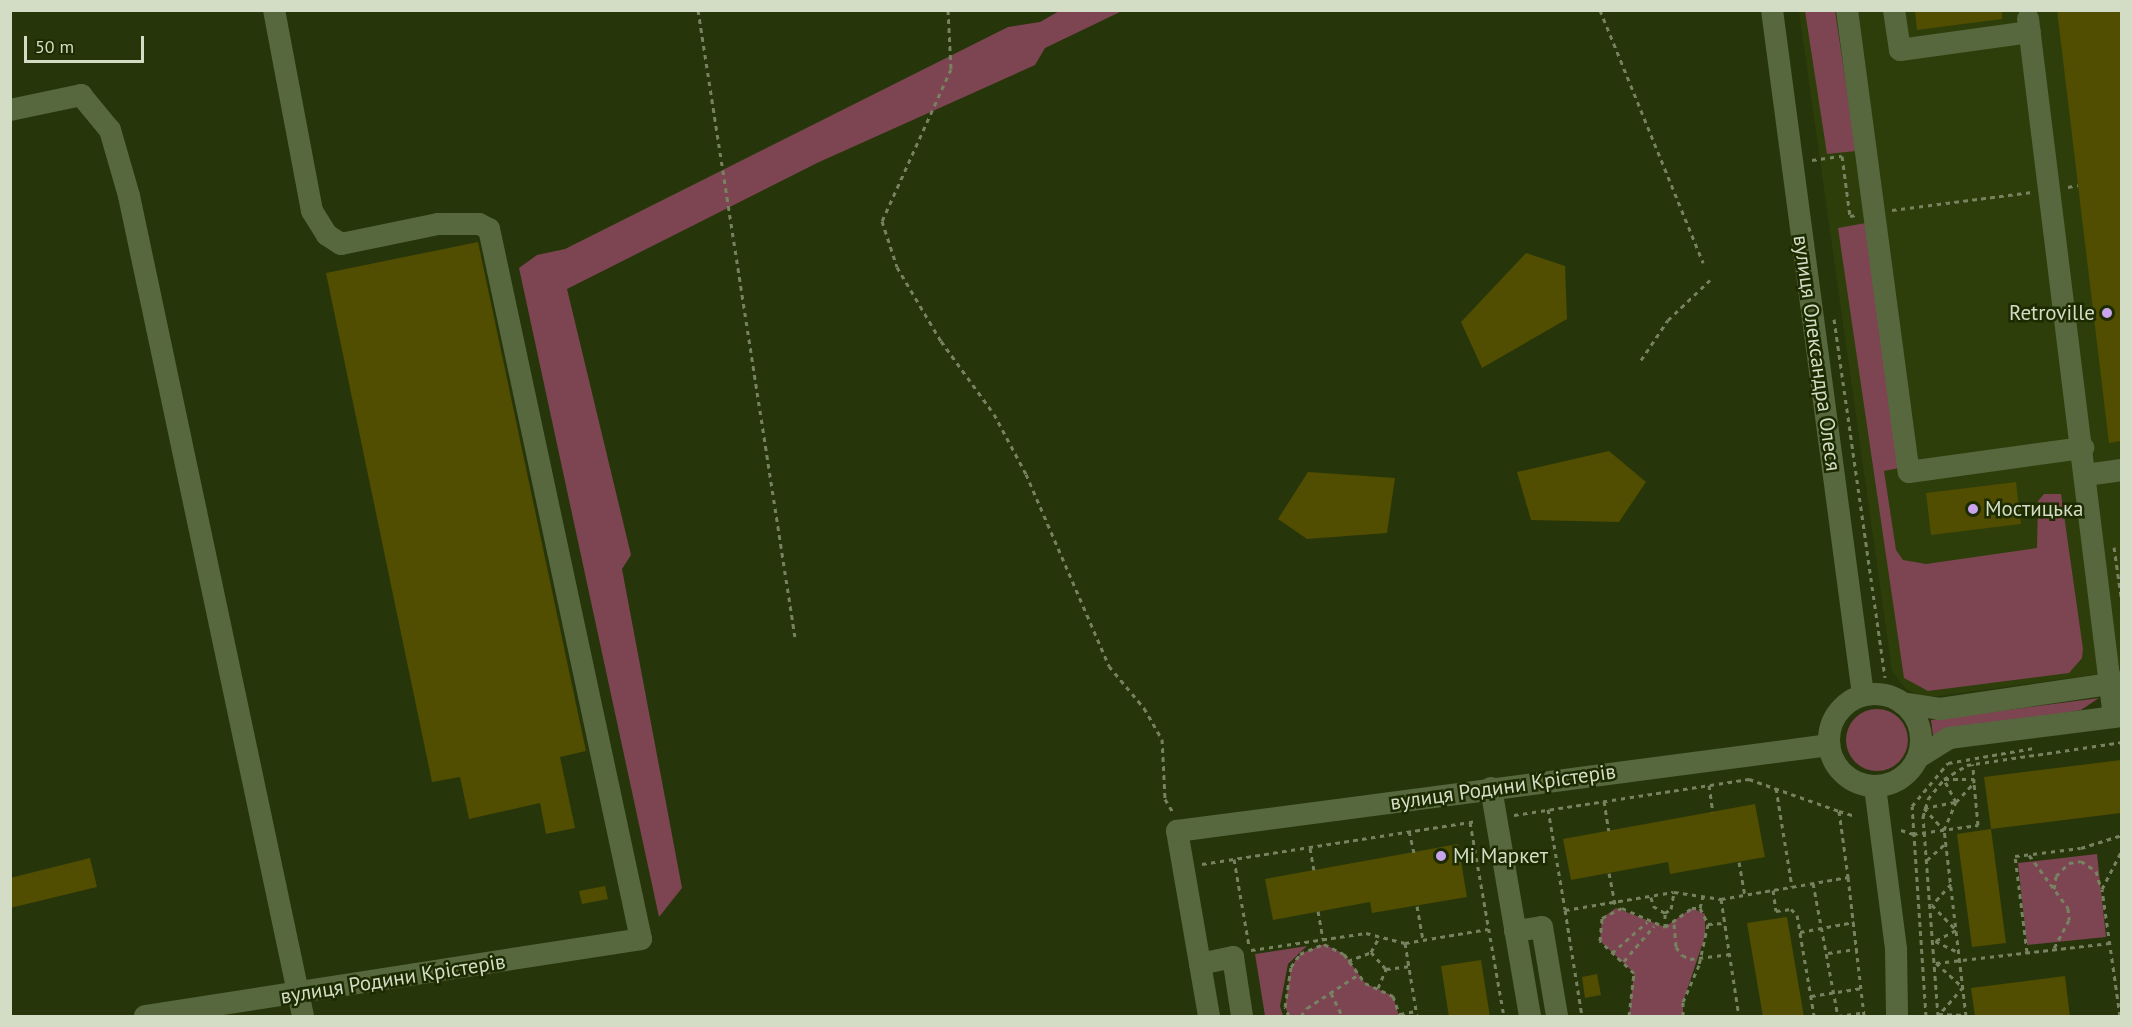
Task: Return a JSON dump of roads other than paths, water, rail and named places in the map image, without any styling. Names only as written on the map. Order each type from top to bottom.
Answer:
[{"type":"street","name":"вулиця Родини Крістерів","points":[[146,1017],[641,939],[489,229],[479,224],[438,224],[341,244],[327,235],[312,211],[274,10]]},
{"type":"street","name":"вулиця Олександра Олеся","points":[[1772,10],[1863,695]]},
{"type":"street","points":[[1847,10],[1909,472],[2083,448]]},
{"type":"street","points":[[1894,10],[1900,50],[2029,25],[2086,475],[2116,683],[2119,723],[1949,738],[1918,757],[1903,778],[1875,787],[1845,776],[1835,764],[1829,745],[1834,718],[1863,695],[1887,695],[1902,703],[1941,709],[2116,683]]},
{"type":"street","points":[[10,110],[81,95],[110,130],[129,196],[300,994],[303,1017]]},
{"type":"street","points":[[2086,475],[2121,470]]},
{"type":"street","points":[[1902,703],[1918,723],[1918,757]]},
{"type":"street","name":"вулиця Родини Крістерів","points":[[1200,964],[1177,831],[1829,745]]},
{"type":"street","points":[[1875,787],[1896,949],[1897,1017]]},
{"type":"street","points":[[1491,788],[1530,1017]]},
{"type":"street","points":[[1515,931],[1542,927],[1557,1017]]},
{"type":"street","points":[[1209,1017],[1200,964],[1233,957],[1242,1017]]},
{"type":"place","name":"Retroville","points":[[2107,313]]},
{"type":"place","name":"Мостицька","points":[[1973,509]]},
{"type":"place","name":"Мі Маркет","points":[[1441,856]]}]
